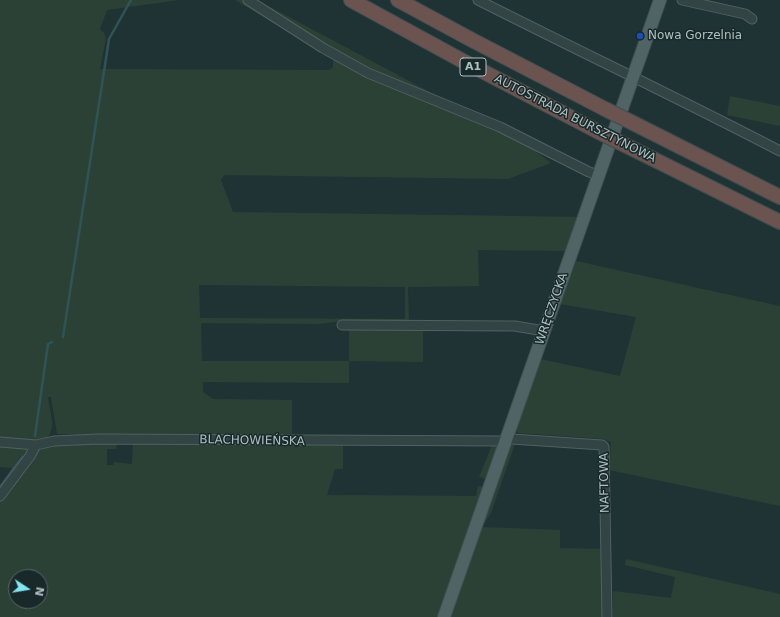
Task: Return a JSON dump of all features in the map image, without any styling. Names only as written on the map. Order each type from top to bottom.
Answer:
[{"type":"highway","name":"AUTOSTRADA BURSZTYNOWA","points":[[351,0],[475,68],[597,131],[780,222]]},
{"type":"highway","name":"AUTOSTRADA BURSZTYNOWA","points":[[398,0],[478,44],[780,197]]},
{"type":"main road","name":"WRĘCZYCKA","points":[[444,617],[660,0]]},
{"type":"street","points":[[248,0],[323,48],[368,73],[500,127],[589,172],[599,175]]},
{"type":"street","points":[[478,0],[688,103],[780,151]]},
{"type":"street","points":[[682,0],[745,14],[752,19]]},
{"type":"street","points":[[342,326],[515,326],[544,331]]},
{"type":"street","name":"BLACHOWIEŃSKA","points":[[0,442],[36,445],[54,441],[98,439],[506,439]]},
{"type":"street","name":"NAFTOWA","points":[[506,439],[604,447],[607,617]]},
{"type":"street","points":[[0,496],[30,456],[36,445]]},
{"type":"green space","points":[[0,0],[179,0],[107,10],[100,29],[106,38],[100,69],[329,70],[333,67],[333,58],[235,0],[257,0],[522,141],[551,163],[508,179],[224,175],[221,180],[233,212],[584,217],[572,251],[478,250],[479,286],[408,287],[409,324],[342,321],[318,324],[201,323],[202,361],[349,361],[349,383],[203,382],[203,392],[213,399],[292,400],[292,436],[198,438],[57,434],[51,397],[48,397],[52,427],[48,437],[43,441],[0,440]],"holes":[[[199,285],[405,287],[405,319],[200,318]]]},
{"type":"green space","points":[[730,96],[780,106],[780,126],[727,115]]},
{"type":"green space","points":[[576,261],[780,306],[780,506],[609,470],[611,442],[603,439],[518,433],[516,429],[540,359],[620,376],[636,317],[560,304]]},
{"type":"green space","points":[[349,327],[423,327],[423,362],[349,361]]},
{"type":"green space","points":[[66,442],[117,444],[116,449],[107,449],[107,465],[113,465],[114,462],[132,464],[133,442],[343,445],[343,469],[335,469],[327,495],[476,496],[478,486],[483,487],[440,617],[0,617],[0,500],[39,447]]},
{"type":"green space","points":[[514,443],[515,444],[491,513],[482,527],[560,530],[560,548],[603,549],[604,617],[448,617],[509,446]]},
{"type":"green space","points":[[0,444],[31,447],[25,458],[20,456],[13,468],[0,467]]},
{"type":"green space","points":[[492,445],[495,445],[497,448],[486,479],[479,477]]},
{"type":"green space","points":[[626,559],[780,594],[780,617],[613,617],[613,591],[671,598],[675,577],[625,565]]},
{"type":"waterway","points":[[63,337],[109,39],[131,0]]},
{"type":"waterway","points":[[35,436],[48,344],[52,342]]},
{"type":"waterway","points":[[0,487],[22,457]]},
{"type":"place","name":"Nowa Gorzelnia","points":[[640,36]]}]
